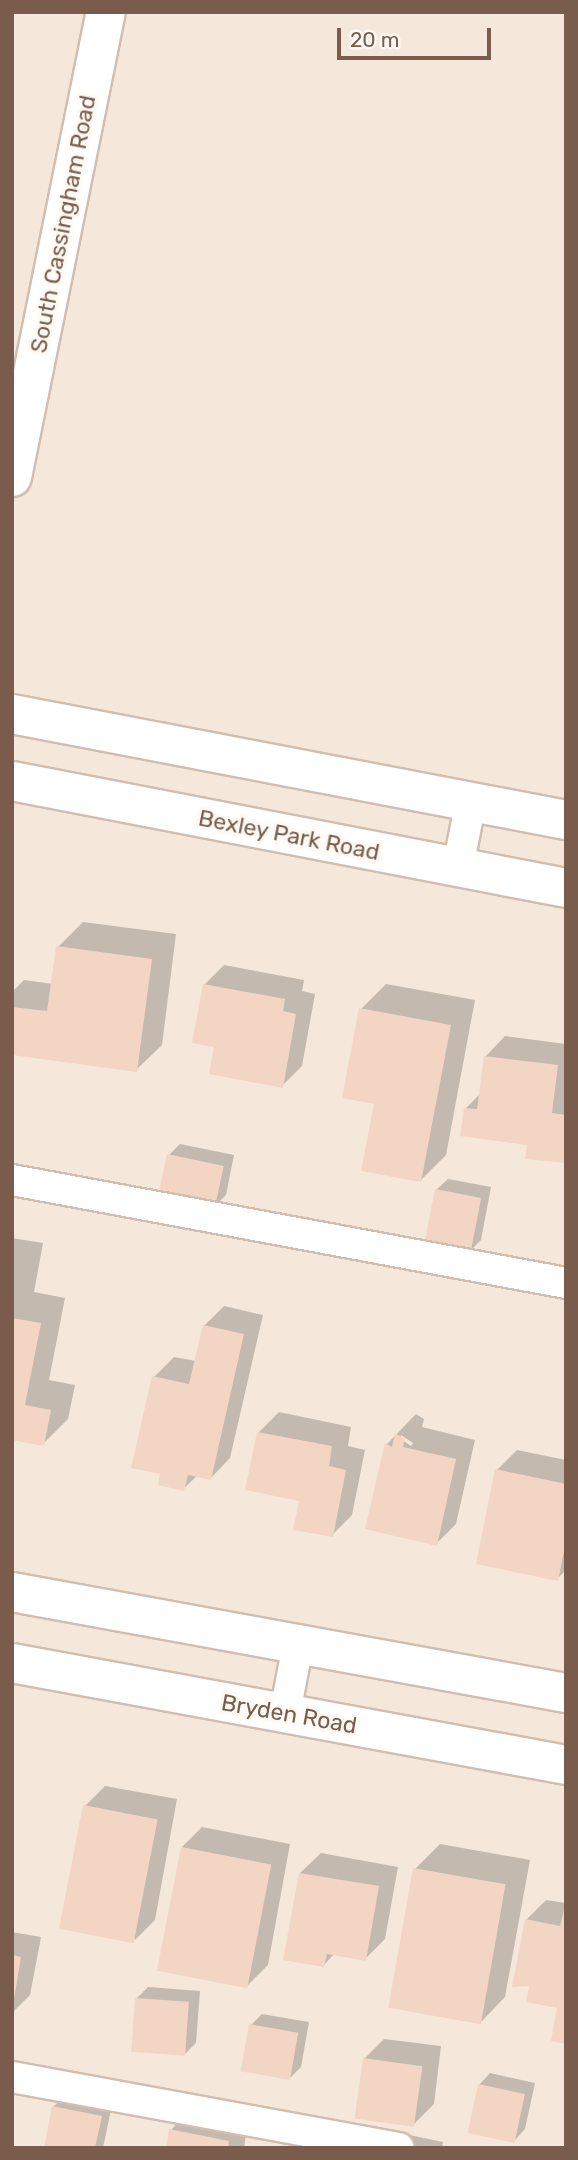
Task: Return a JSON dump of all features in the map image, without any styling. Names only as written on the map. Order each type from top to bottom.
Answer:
[{"type":"street","name":"South Cassingham Road","points":[[12,477],[106,12]]},
{"type":"street","points":[[12,714],[566,820]]},
{"type":"street","name":"Bexley Park Road","points":[[12,782],[566,888]]},
{"type":"street","points":[[12,1592],[566,1693]]},
{"type":"street","name":"Bryden Road","points":[[12,1663],[566,1765]]},
{"type":"lane","points":[[458,867],[471,801]]},
{"type":"lane","points":[[12,1180],[566,1283]]},
{"type":"lane","points":[[285,1713],[298,1644]]},
{"type":"lane","points":[[12,2077],[399,2148]]},
{"type":"shaded area","points":[[12,12],[566,12],[566,2148],[12,2148]]},
{"type":"building","points":[[56,946],[152,959],[137,1072],[12,1055],[12,1007],[47,1011]]},
{"type":"building","points":[[203,984],[285,999],[283,1011],[296,1014],[283,1088],[209,1074],[214,1047],[192,1043]]},
{"type":"building","points":[[359,1008],[451,1025],[421,1182],[361,1171],[374,1104],[342,1098]]},
{"type":"building","points":[[484,1056],[558,1065],[552,1113],[566,1115],[566,1163],[525,1159],[527,1145],[460,1136],[464,1108],[477,1109]]},
{"type":"building","points":[[167,1154],[224,1166],[215,1209],[158,1197]]},
{"type":"building","points":[[435,1189],[481,1198],[470,1253],[424,1244]]},
{"type":"building","points":[[12,1318],[41,1323],[25,1405],[51,1410],[44,1446],[12,1440]]},
{"type":"building","points":[[203,1325],[244,1334],[211,1480],[188,1475],[184,1491],[158,1485],[160,1474],[131,1468],[152,1376],[189,1384]]},
{"type":"building","points":[[257,1432],[332,1446],[329,1466],[346,1470],[333,1537],[293,1530],[299,1501],[245,1490]]},
{"type":"building","points":[[395,1433],[405,1439],[403,1447],[456,1459],[437,1546],[365,1529],[385,1443],[392,1447]]},
{"type":"building","points":[[495,1469],[566,1484],[566,1541],[558,1581],[476,1564]]},
{"type":"building","points":[[83,1805],[158,1820],[134,1943],[59,1929]]},
{"type":"building","points":[[181,1847],[271,1865],[247,1988],[157,1971]]},
{"type":"building","points":[[413,1868],[506,1884],[481,2024],[388,2008]]},
{"type":"building","points":[[299,1873],[379,1886],[366,1961],[327,1954],[324,1967],[283,1960]]},
{"type":"building","points":[[566,1902],[566,2044],[551,2041],[557,2008],[526,2002],[529,1986],[512,1987],[525,1919],[560,1926]]},
{"type":"building","points":[[12,1955],[21,1957],[14,1999],[12,1999]]},
{"type":"building","points":[[135,1998],[189,2002],[185,2056],[131,2052]]},
{"type":"building","points":[[249,2024],[298,2033],[290,2080],[241,2071]]},
{"type":"building","points":[[363,2058],[422,2066],[414,2127],[355,2118]]},
{"type":"building","points":[[478,2084],[525,2094],[515,2143],[468,2133]]},
{"type":"building","points":[[52,2106],[102,2116],[95,2148],[44,2148]]},
{"type":"building","points":[[169,2129],[229,2141],[228,2148],[166,2148]]}]
